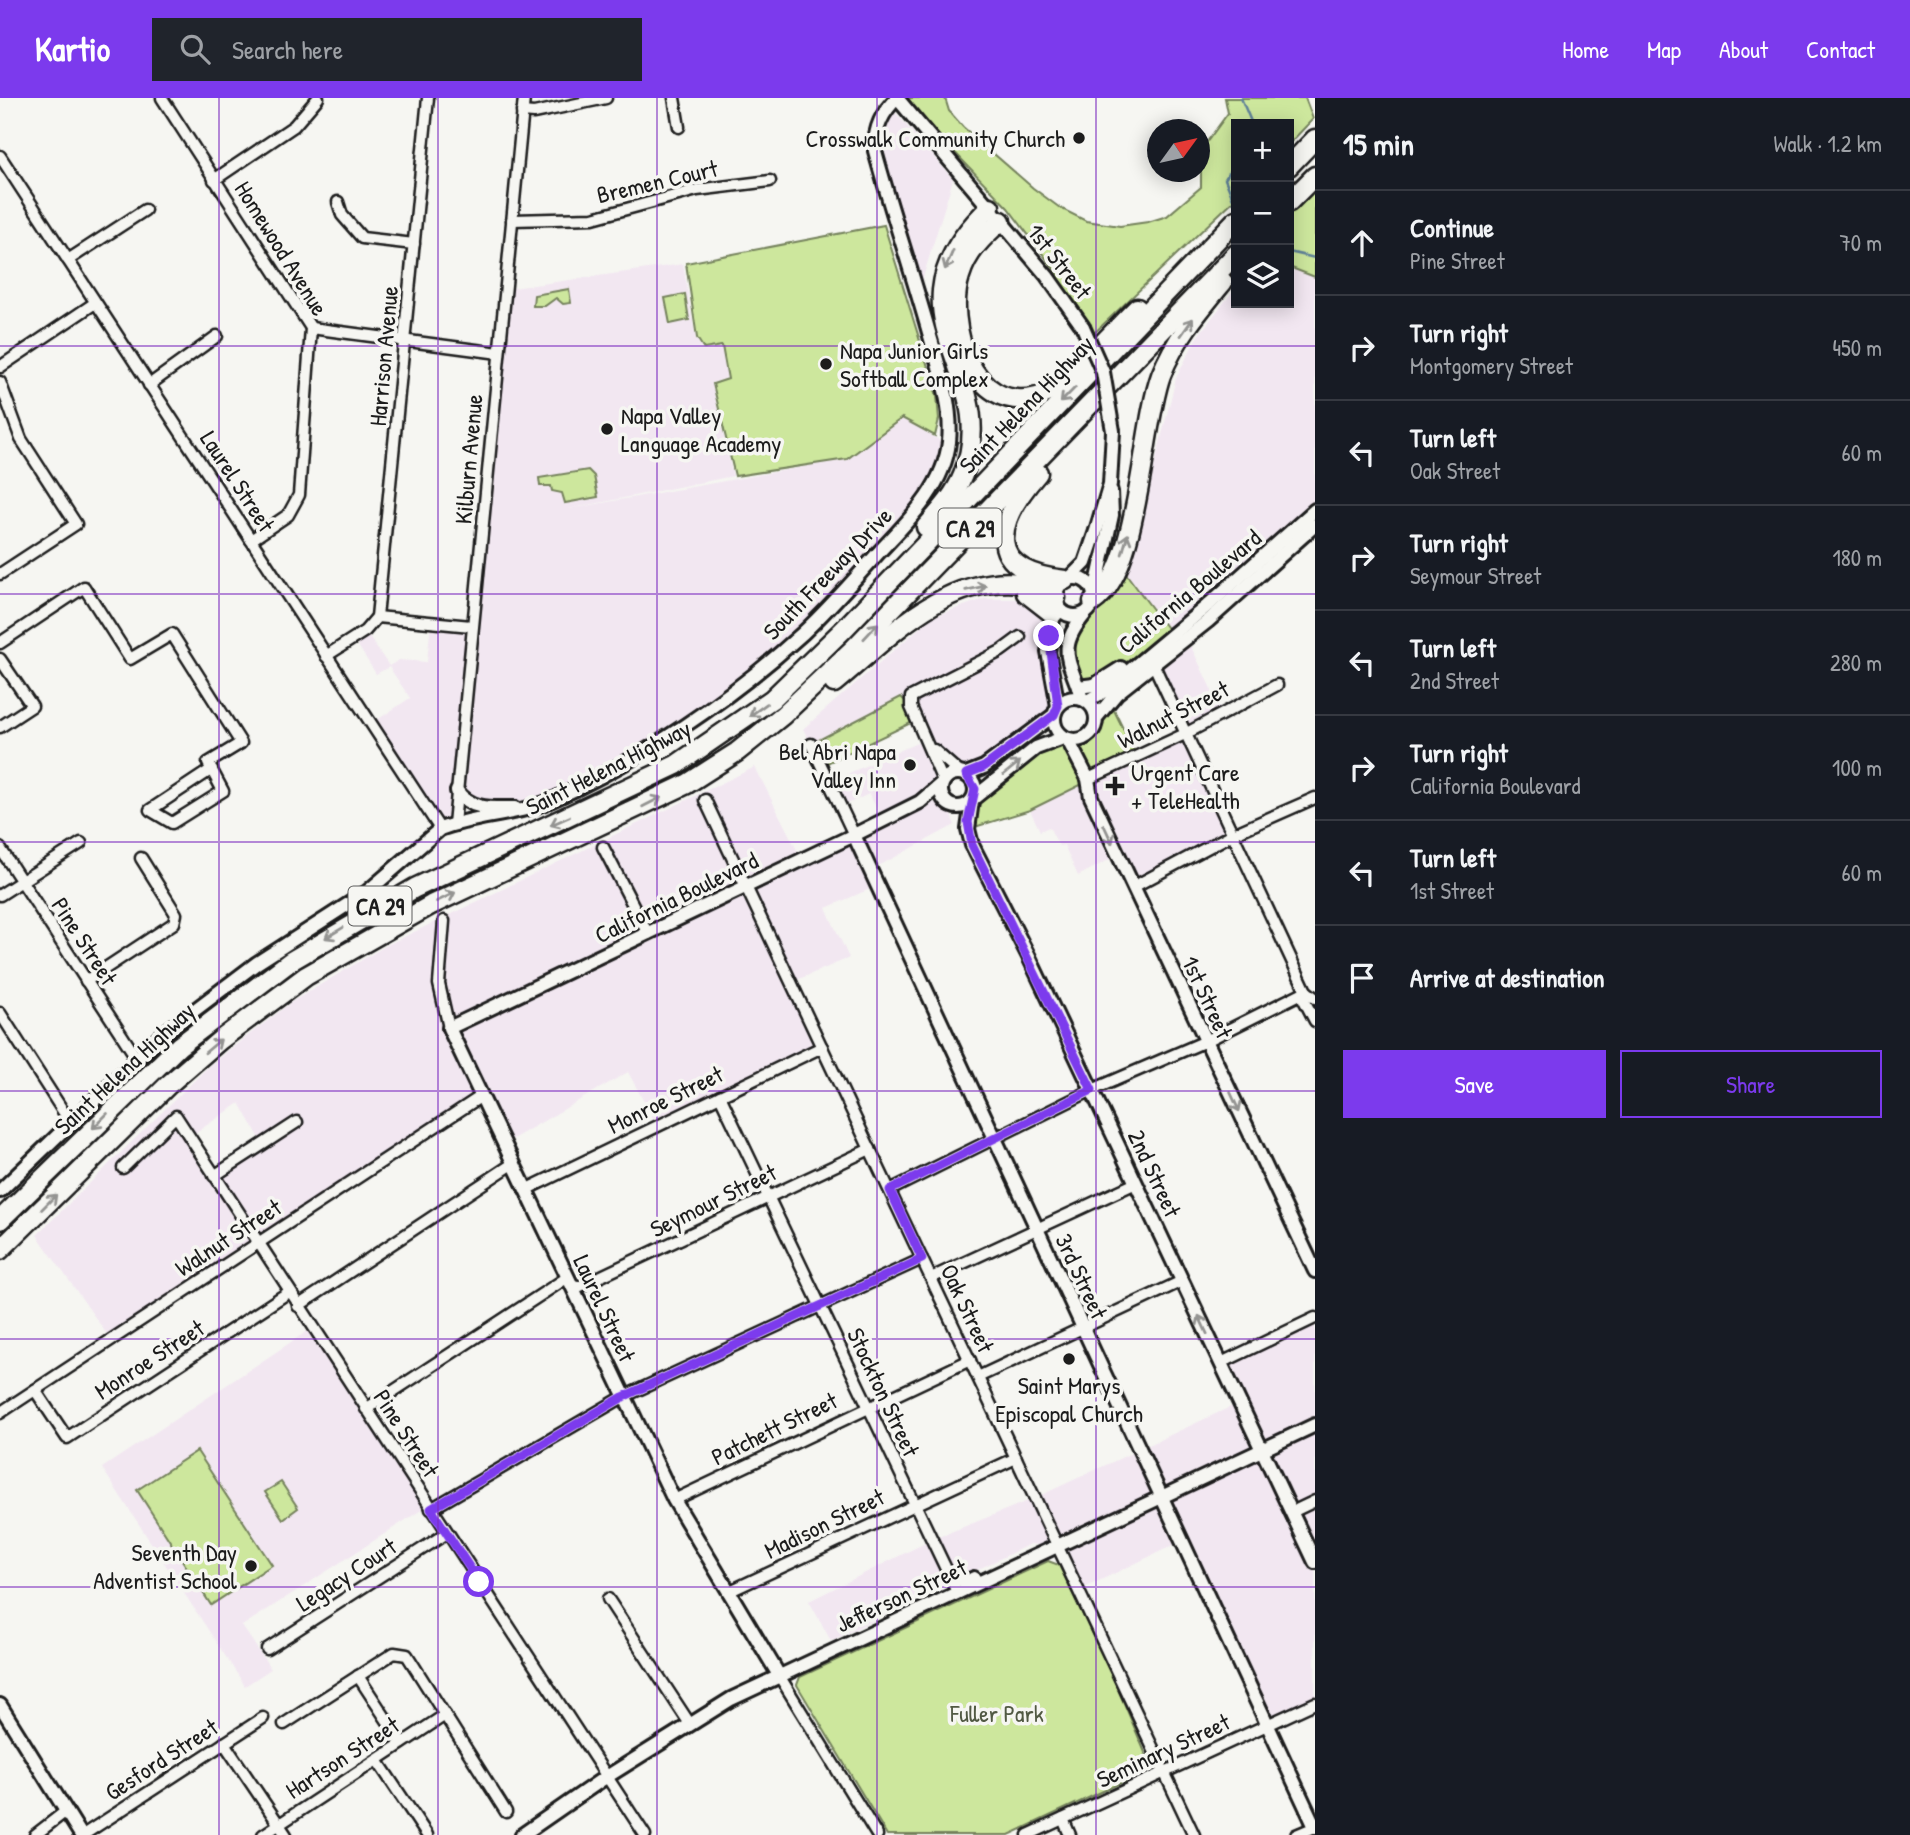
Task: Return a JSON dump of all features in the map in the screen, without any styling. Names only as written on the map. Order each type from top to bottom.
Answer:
[{"type":"highway","points":[[1294,161],[1315,139]]},
{"type":"highway","points":[[1294,197],[1315,176]]},
{"type":"highway","points":[[996,214],[965,262],[956,295],[957,310],[964,350],[974,373],[998,393],[1023,398],[1037,397],[1057,386],[1106,337],[1231,225]]},
{"type":"highway","points":[[808,664],[944,506],[963,477],[971,447],[972,425],[945,323],[941,284],[953,249],[996,214]]},
{"type":"highway","name":"Saint Helena Highway","points":[[0,1220],[170,1054],[233,1002],[291,961],[415,888],[676,765],[772,699],[1231,225]]},
{"type":"highway","name":"Saint Helena Highway","points":[[0,1250],[168,1085],[229,1033],[306,976],[420,910],[687,784],[737,752],[823,679],[1231,259]]},
{"type":"highway","points":[[1091,604],[1104,593],[1122,555],[1136,499],[1151,412],[1168,358],[1186,328],[1231,271]]},
{"type":"highway","points":[[1067,580],[1037,575],[1017,564],[1005,544],[1006,520],[1018,496],[1156,336]]},
{"type":"highway","points":[[687,784],[754,746],[925,608],[967,590],[1008,583],[1055,604]]},
{"type":"street","points":[[214,180],[294,126],[318,98]]},
{"type":"street","name":"Harrison Avenue","points":[[377,617],[428,98]]},
{"type":"street","name":"Kilburn Avenue","points":[[454,824],[524,98]]},
{"type":"street","points":[[522,112],[534,113],[606,98]]},
{"type":"street","points":[[674,98],[679,127]]},
{"type":"street","name":"1st Street","points":[[897,98],[1052,281],[1083,327],[1106,381],[1113,431],[1110,484],[1112,515],[1091,604],[1069,635],[1066,653],[1082,696]]},
{"type":"street","name":"South Freeway Drive","points":[[1,1186],[136,1057],[257,963],[366,892],[440,830],[454,824],[533,808],[639,755],[779,654],[825,612],[901,528],[934,487],[948,451],[947,402],[875,150],[875,136],[879,124],[897,98]]},
{"type":"street","name":"Homewood Avenue","points":[[166,100],[214,180],[311,328],[299,495],[288,515],[251,540]]},
{"type":"street","name":"Laurel Street","points":[[0,156],[440,830]]},
{"type":"street","name":"Bremen Court","points":[[512,220],[593,218],[697,190],[769,181]]},
{"type":"street","points":[[338,202],[342,215],[362,238],[414,244]]},
{"type":"street","points":[[68,260],[145,211]]},
{"type":"street","points":[[0,367],[96,303]]},
{"type":"street","points":[[311,328],[499,353]]},
{"type":"street","points":[[149,385],[174,370],[202,344],[217,336]]},
{"type":"street","points":[[0,382],[22,439],[76,524],[0,574]]},
{"type":"street","name":"1st Street","points":[[1056,710],[1058,687],[1048,652],[1058,588],[1085,563],[1110,484]]},
{"type":"street","name":"California Boulevard","points":[[1096,718],[1151,658],[1315,510]]},
{"type":"street","name":"California Boulevard","points":[[1082,696],[1122,667],[1151,658],[1187,638],[1315,525]]},
{"type":"street","points":[[1055,604],[1068,615],[1091,604],[1085,581],[1067,580]]},
{"type":"street","points":[[0,643],[84,587],[131,659],[172,634],[241,743],[208,763],[212,769],[222,791],[172,823],[150,810],[212,769]]},
{"type":"street","points":[[1187,638],[1188,630],[1211,612],[1207,606]]},
{"type":"street","points":[[326,656],[365,631],[377,617],[471,626]]},
{"type":"street","points":[[943,782],[984,767],[1072,698],[1082,696],[1096,718],[1088,736],[1036,748],[973,799],[957,807],[946,803],[941,793],[943,782],[931,747],[911,707],[914,693],[1002,651],[1020,637]]},
{"type":"street","points":[[1151,658],[1311,994]]},
{"type":"street","points":[[0,660],[32,706],[0,727]]},
{"type":"street","name":"Walnut Street","points":[[1088,779],[1185,734],[1277,685]]},
{"type":"street","points":[[1056,710],[1055,727],[1066,739]]},
{"type":"street","name":"1st Street","points":[[1066,739],[1088,779],[1091,797],[1315,1270]]},
{"type":"street","name":"3rd Street","points":[[811,744],[1315,1827]]},
{"type":"street","points":[[931,747],[974,783],[973,799]]},
{"type":"street","name":"California Boulevard","points":[[449,1028],[854,835],[920,802],[943,782]]},
{"type":"street","points":[[457,791],[463,800],[474,806],[533,808]]},
{"type":"street","points":[[1133,887],[1233,834],[1315,798]]},
{"type":"street","name":"2nd Street","points":[[973,799],[968,829],[972,845],[1092,1090],[1315,1562]]},
{"type":"street","name":"Oak Street","points":[[705,800],[1194,1835]]},
{"type":"street","name":"California Boulevard","points":[[920,802],[946,803]]},
{"type":"street","points":[[0,895],[81,843]]},
{"type":"street","points":[[603,847],[648,934]]},
{"type":"street","name":"Pine Street","points":[[0,848],[136,1057]]},
{"type":"street","points":[[86,981],[174,923],[176,915],[141,858]]},
{"type":"street","name":"Laurel Street","points":[[444,921],[439,985],[449,1028],[480,1097],[527,1189],[674,1500],[877,1835]]},
{"type":"street","points":[[1311,994],[1304,1000],[1315,1021]]},
{"type":"street","points":[[890,1190],[1092,1090],[1311,994]]},
{"type":"street","points":[[0,1013],[71,1122]]},
{"type":"street","name":"Monroe Street","points":[[527,1189],[822,1047]]},
{"type":"street","name":"Stockton Street","points":[[720,1096],[957,1592]]},
{"type":"street","name":"Walnut Street","points":[[0,1413],[480,1097]]},
{"type":"street","name":"Pine Street","points":[[123,1168],[176,1116],[298,1307],[645,1835]]},
{"type":"street","points":[[214,1176],[297,1122]]},
{"type":"street","name":"Seymour Street","points":[[366,1409],[571,1283],[870,1149]]},
{"type":"street","points":[[298,1307],[514,1163]]},
{"type":"street","points":[[931,1278],[1136,1183]]},
{"type":"street","points":[[431,1509],[623,1397],[922,1259]]},
{"type":"street","points":[[978,1377],[1182,1281]]},
{"type":"street","name":"Monroe Street","points":[[35,1390],[67,1438],[289,1292]]},
{"type":"street","points":[[1221,1363],[1315,1318]]},
{"type":"street","name":"Patchett Street","points":[[674,1500],[970,1360]]},
{"type":"street","name":"Jefferson Street","points":[[522,1835],[731,1699],[1315,1425]]},
{"type":"street","name":"Madison Street","points":[[728,1592],[914,1503],[1016,1458]]},
{"type":"street","points":[[1292,1512],[1315,1501]]},
{"type":"street","name":"Legacy Court","points":[[267,1649],[447,1532]]},
{"type":"street","points":[[949,1577],[968,1581],[992,1570],[1000,1571]]},
{"type":"street","points":[[608,1599],[690,1724]]},
{"type":"street","points":[[284,1724],[394,1653],[407,1655],[506,1812]]},
{"type":"street","points":[[358,1676],[401,1744]]},
{"type":"street","name":"Seminary Street","points":[[1028,1835],[1315,1703]]},
{"type":"street","points":[[2,1713],[82,1835]]},
{"type":"street","name":"Hartson Street","points":[[263,1835],[445,1715]]},
{"type":"street","name":"Gesford Street","points":[[82,1835],[263,1718]]},
{"type":"street","points":[[224,1743],[286,1835]]},
{"type":"street","points":[[377,1760],[427,1835]]},
{"type":"street","points":[[36,1835],[66,1811]]},
{"type":"street","points":[[1063,1819],[1070,1835]]},
{"type":"street","points":[[1296,1835],[1315,1827]]},
{"type":"shaded area","points":[[889,105],[953,179],[918,294],[883,178],[879,124]]},
{"type":"shaded area","points":[[683,264],[696,339],[703,350],[722,346],[727,378],[712,383],[733,476],[569,509],[847,459],[902,418],[949,446],[940,472],[825,612],[655,745],[550,801],[500,808],[458,792],[454,824],[440,829],[371,724],[410,698],[389,667],[376,674],[353,638],[365,631],[389,666],[399,660],[427,662],[431,622],[471,626],[506,289]]},
{"type":"shaded area","points":[[1294,269],[1315,277],[1315,510],[1172,635],[1127,576],[1176,378],[1197,337],[1231,293],[1231,308],[1294,308]]},
{"type":"shaded area","points":[[984,599],[1036,599],[1051,620],[1058,706],[966,774],[932,749],[942,783],[921,802],[946,803],[955,825],[871,870],[877,886],[826,908],[849,958],[792,982],[822,1047],[657,1126],[628,1072],[504,1144],[480,1098],[111,1340],[37,1235],[212,1063],[293,1001],[387,945],[755,767],[802,860],[883,820],[869,794],[841,807],[829,782],[926,739],[900,698],[811,744],[803,729],[932,617]],"holes":[[[240,1103],[263,1144],[213,1175],[189,1137]]]},
{"type":"shaded area","points":[[1187,638],[1223,714],[1186,734],[1233,834],[1133,887],[1118,855],[1078,876],[1064,845],[1059,846],[1049,827],[1040,831],[1030,810],[1185,734],[1154,664]]},
{"type":"shaded area","points":[[1315,1318],[1315,1703],[1268,1725],[1182,1541],[1078,1591],[1056,1547],[1030,1544],[831,1641],[809,1601],[931,1540],[1035,1498],[1239,1403],[1221,1363]]},
{"type":"shaded area","name":"Seventh Day Adventist School","points":[[312,1328],[429,1505],[242,1626],[271,1669],[245,1686],[102,1468]]},
{"type":"green space","points":[[908,98],[945,98],[949,111],[963,127],[1060,208],[1086,221],[1120,226],[1167,216],[1201,187],[1201,182],[1210,182],[1210,138],[1228,113],[1225,98],[1305,98],[1313,119],[1294,139],[1294,119],[1231,119],[1231,203],[1089,338],[1056,287],[1057,273],[1008,208],[920,116]]},
{"type":"green space","points":[[1315,176],[1315,277],[1294,269],[1294,199]]},
{"type":"green space","name":"Napa Junior Girls Softball Complex","points":[[884,225],[937,396],[939,419],[935,436],[902,418],[847,459],[735,476],[713,384],[728,379],[722,346],[704,349],[697,338],[686,263]]},
{"type":"green space","points":[[569,289],[571,303],[563,304],[556,298],[545,306],[533,306],[534,295]]},
{"type":"green space","points":[[685,294],[689,320],[670,324],[665,298]]},
{"type":"green space","points":[[588,470],[594,476],[598,497],[565,503],[562,493],[552,491],[551,486],[540,486],[539,478]]},
{"type":"green space","points":[[1127,575],[1172,635],[1138,662],[1078,687],[1067,644],[1092,606]]},
{"type":"green space","points":[[901,697],[911,707],[917,720],[821,766],[811,744]]},
{"type":"green space","points":[[1110,702],[1137,757],[1030,810],[968,829],[972,800],[1036,748],[1088,736],[1096,718]]},
{"type":"green space","points":[[197,1451],[272,1565],[211,1605],[137,1490]]},
{"type":"green space","points":[[281,1482],[298,1508],[283,1519],[265,1492]]},
{"type":"green space","name":"Fuller Park","points":[[1048,1561],[1059,1565],[1115,1682],[1150,1764],[1146,1771],[1009,1835],[887,1835],[797,1685],[800,1677]]},
{"type":"waterway","points":[[1241,98],[1250,119]]},
{"type":"waterway","points":[[1231,170],[1225,179],[1231,194]]},
{"type":"waterway","points":[[1294,253],[1315,258]]},
{"type":"place","name":"Crosswalk Community Church","points":[[1079,138]]},
{"type":"place","name":"Napa Junior Girls Softball Complex","points":[[826,364]]},
{"type":"place","name":"Napa Valley Language Academy","points":[[607,429]]},
{"type":"place","name":"Bel Abri Napa Valley Inn","points":[[910,765]]},
{"type":"place","name":"Urgent Care + TeleHealth","points":[[1115,786]]},
{"type":"place","name":"Saint Marys Episcopal Church","points":[[1069,1359]]},
{"type":"place","name":"Seventh Day Adventist School","points":[[251,1566]]},
{"type":"route","points":[[479,1582],[431,1509],[623,1397],[922,1259],[890,1190],[1092,1090],[972,845],[968,829],[975,789],[974,783],[966,774],[998,758],[1054,715],[1058,706],[1058,687],[1048,652],[1049,636]]}]
